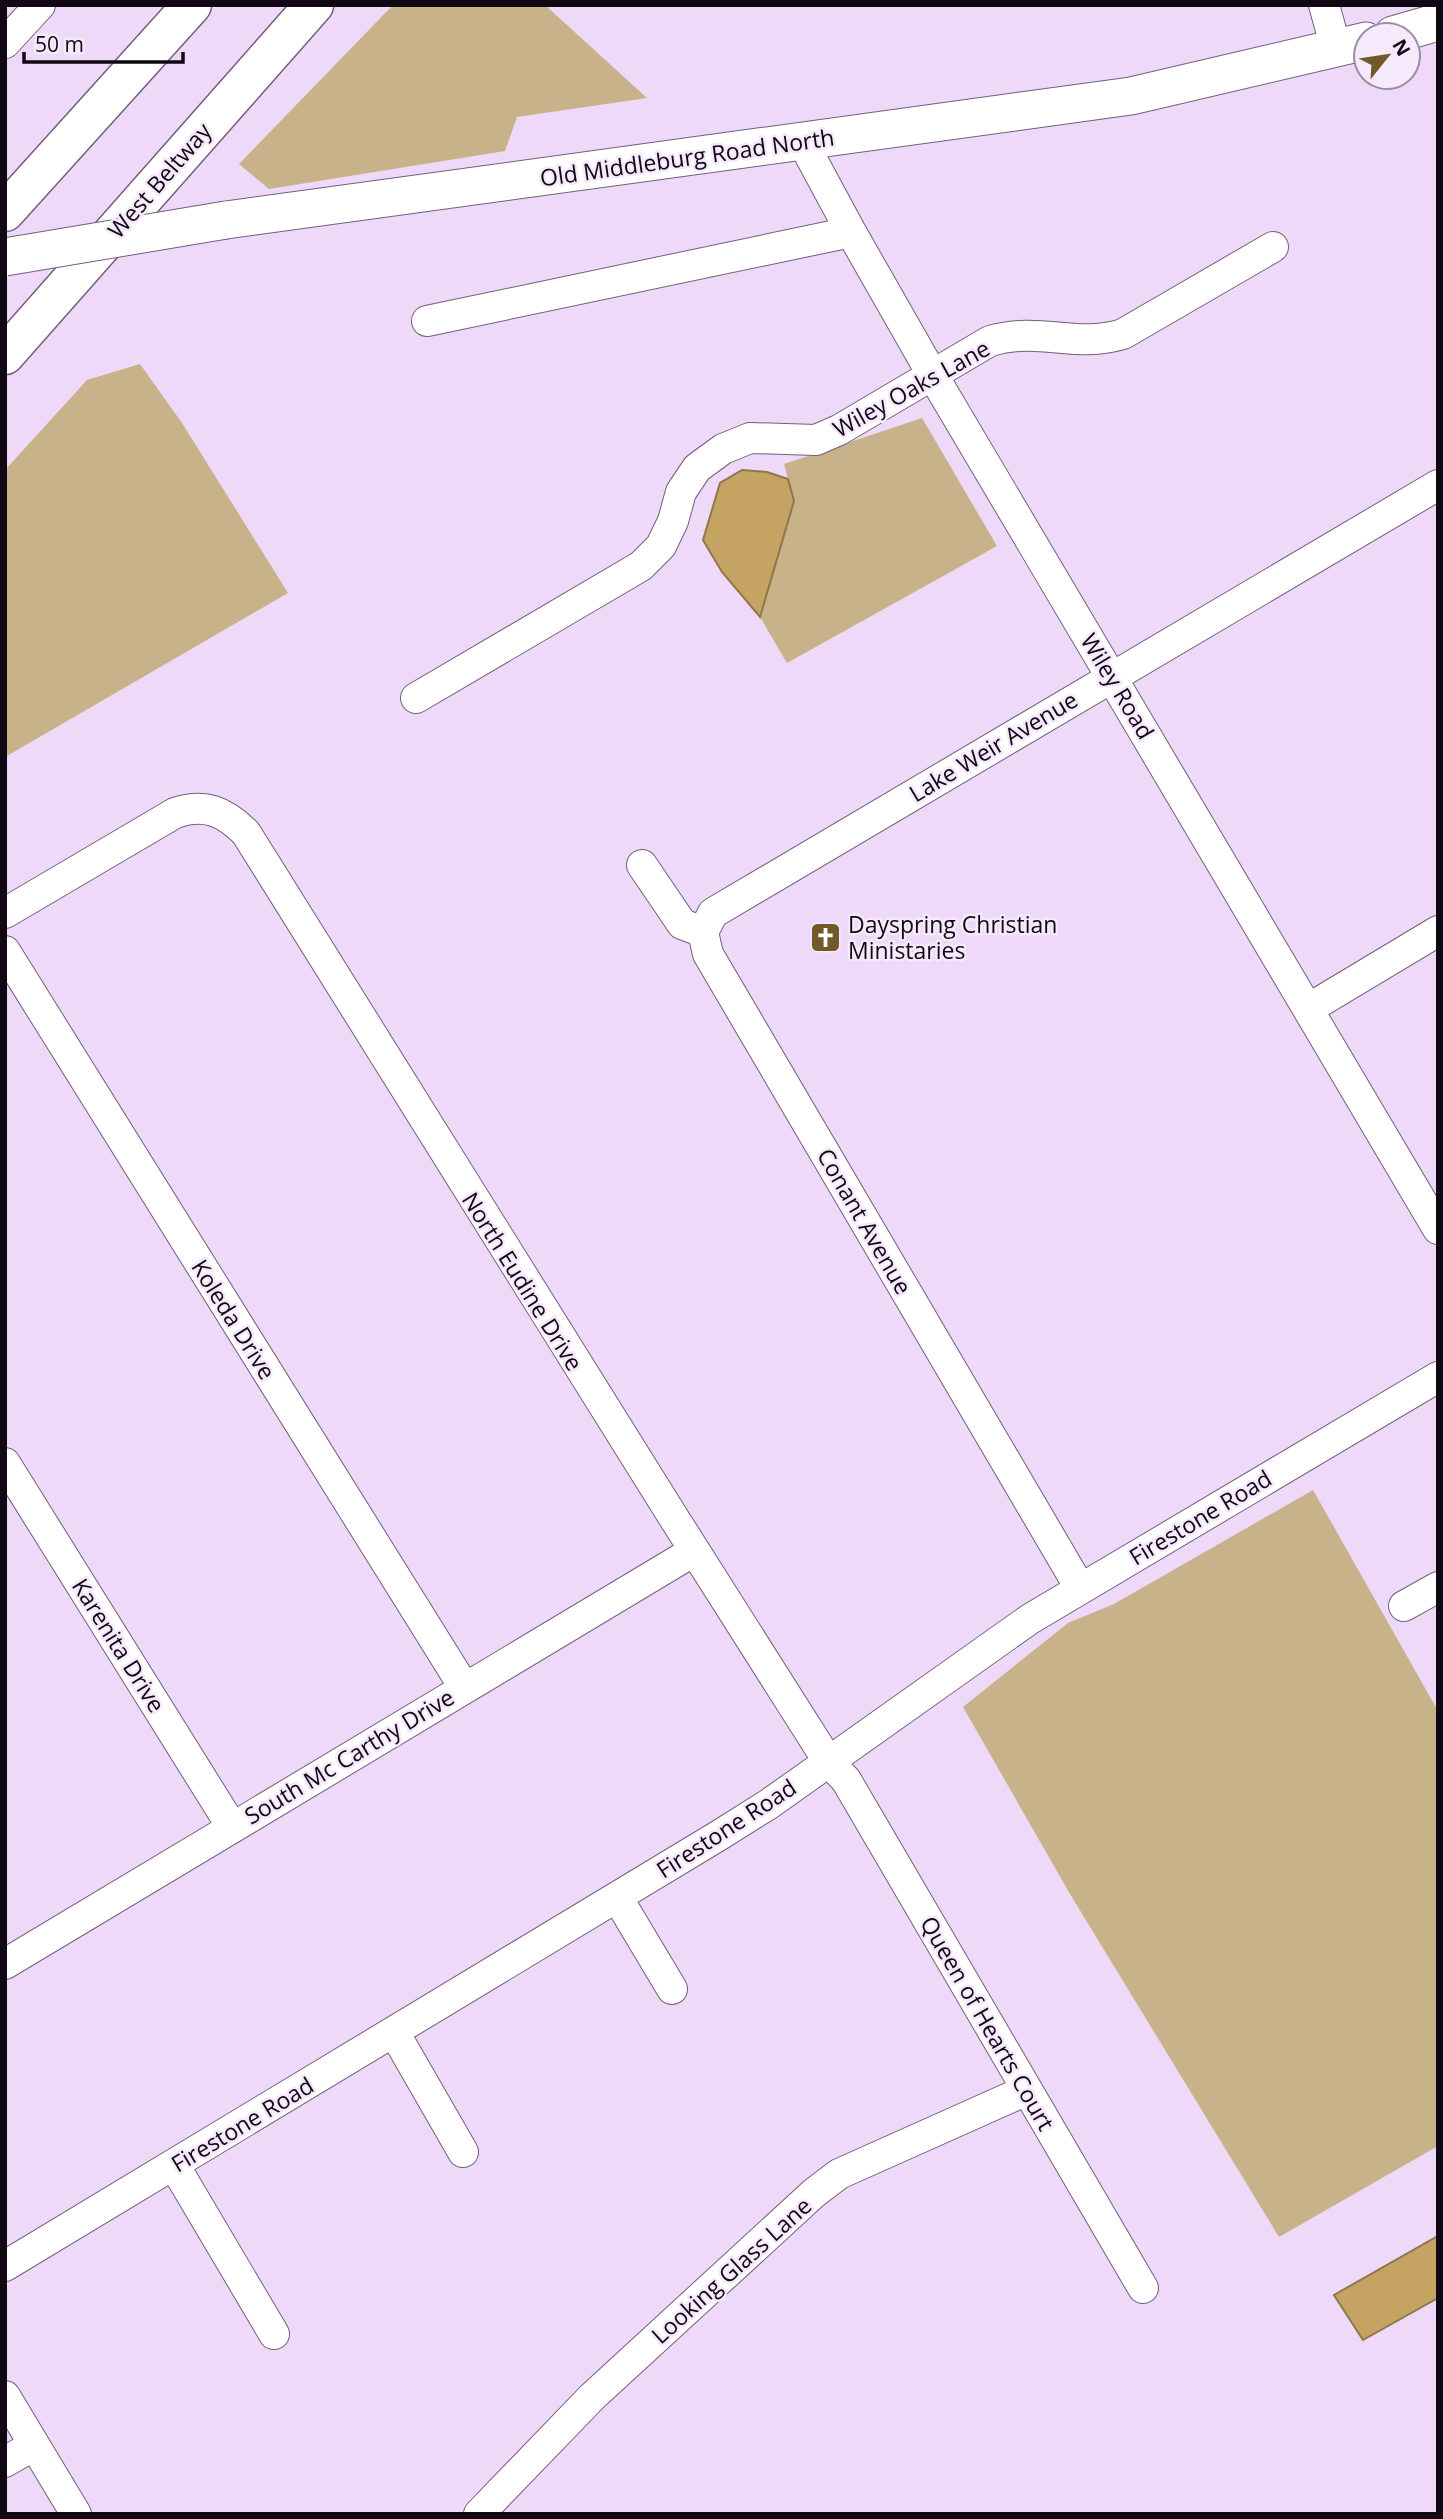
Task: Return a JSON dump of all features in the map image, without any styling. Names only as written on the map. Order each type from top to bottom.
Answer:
[{"type":"highway","points":[[5,212],[192,5]]},
{"type":"highway","name":"West Beltway","points":[[5,355],[314,5]]},
{"type":"main road","name":"Old Middleburg Road North","points":[[5,257],[226,220],[1131,96],[1351,45]]},
{"type":"street","points":[[5,43],[40,5]]},
{"type":"street","points":[[1324,5],[1351,45]]},
{"type":"street","name":"Wiley Road","points":[[803,141],[850,232],[932,374],[1438,1229]]},
{"type":"street","points":[[427,321],[850,232]]},
{"type":"street","name":"Wiley Oaks Lane","points":[[416,698],[641,566],[661,546],[673,521],[681,492],[697,468],[723,449],[750,438],[816,440],[839,430],[990,341],[1014,334],[1046,334],[1077,341],[1098,341],[1123,334],[1273,247]]},
{"type":"street","name":"Lake Weir Avenue","points":[[704,933],[713,914],[1438,485]]},
{"type":"street","name":"North Eudine Drive","points":[[5,913],[175,813],[194,807],[212,809],[230,817],[246,833],[492,1233],[828,1761]]},
{"type":"street","points":[[642,865],[682,924],[704,933]]},
{"type":"street","points":[[1307,1009],[1438,931]]},
{"type":"street","name":"Conant Avenue","points":[[704,933],[708,954],[1080,1588]]},
{"type":"street","name":"Koleda Drive","points":[[5,951],[464,1687]]},
{"type":"street","name":"Firestone Road","points":[[5,2266],[769,1804],[1030,1619],[1438,1377]]},
{"type":"street","name":"Karenita Drive","points":[[5,1463],[232,1827]]},
{"type":"street","name":"South Mc Carthy Drive","points":[[5,1964],[694,1551]]},
{"type":"street","points":[[1404,1606],[1438,1587]]},
{"type":"street","name":"Queen of Hearts Court","points":[[828,1761],[846,1780],[1143,2288]]},
{"type":"street","points":[[617,1897],[672,1989]]},
{"type":"street","points":[[394,2032],[463,2152]]},
{"type":"street","name":"Looking Glass Lane","points":[[479,2514],[592,2397],[814,2193],[839,2174],[1027,2090]]},
{"type":"street","points":[[174,2165],[274,2334]]},
{"type":"street","points":[[5,2396],[76,2514]]},
{"type":"street","points":[[5,2462],[34,2445]]},
{"type":"shaded area","points":[[393,5],[545,5],[647,98],[517,117],[505,151],[269,189],[239,164]]},
{"type":"shaded area","points":[[140,364],[182,423],[288,593],[5,757],[5,470],[87,380]]},
{"type":"shaded area","points":[[922,418],[997,546],[787,663],[760,617],[794,501],[784,464]]},
{"type":"shaded area","points":[[742,470],[767,472],[788,479],[794,501],[760,617],[722,572],[703,540],[720,483]]},
{"type":"shaded area","points":[[1313,1490],[1438,1711],[1438,2146],[1279,2237],[1070,1894],[963,1707],[1068,1623],[1114,1604]]},
{"type":"shaded area","points":[[1438,2236],[1438,2298],[1363,2340],[1334,2295]]},
{"type":"place","name":"Dayspring Christian Ministaries","points":[[825,937]]}]
